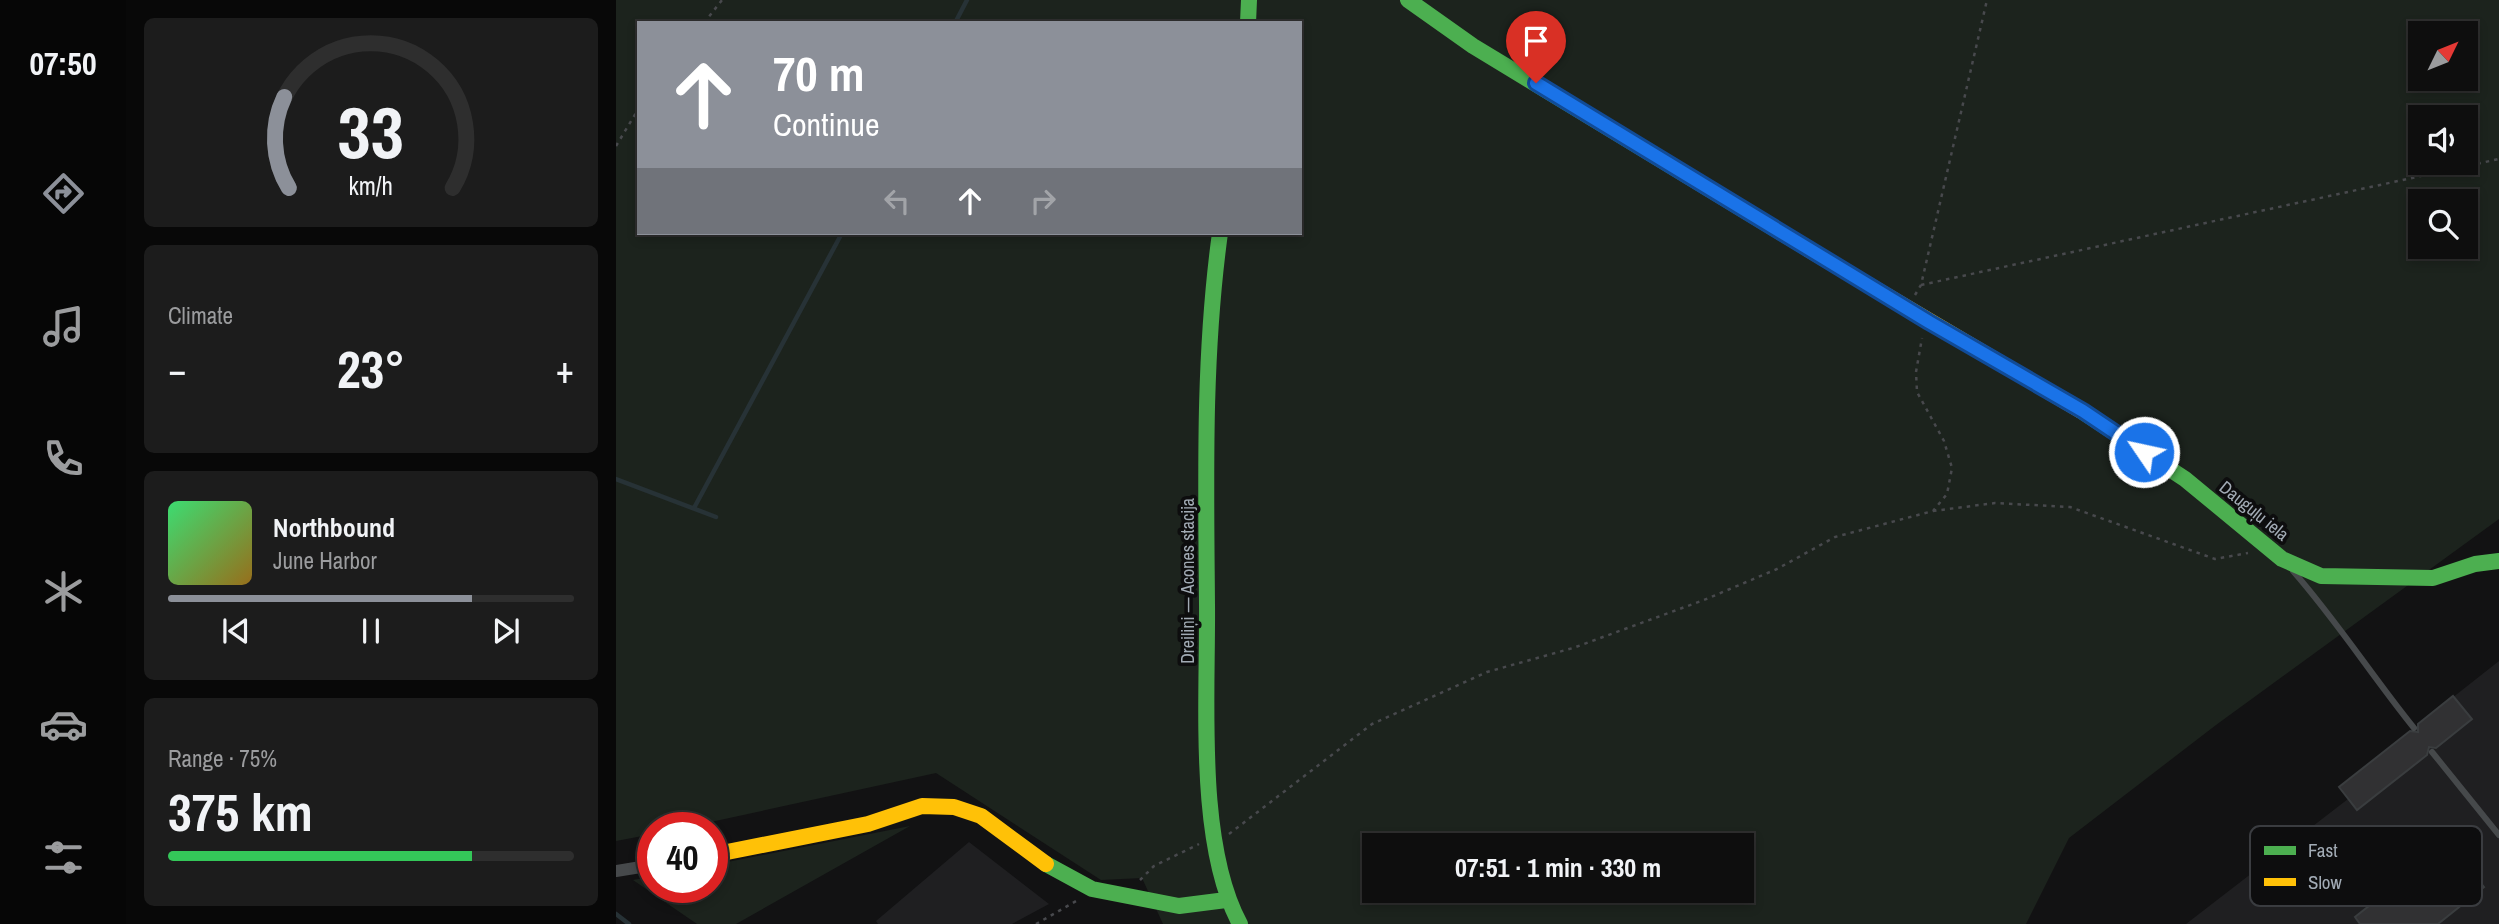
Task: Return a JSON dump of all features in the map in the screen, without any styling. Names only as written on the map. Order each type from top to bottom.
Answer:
[{"type":"street","points":[[1248,21],[1249,0]]},
{"type":"street","name":"Dauguļu iela","points":[[1408,0],[1474,46],[1907,309],[2083,411],[2185,479],[2276,554],[2320,576],[2410,579],[2433,578],[2475,564],[2499,561]]},
{"type":"street","name":"Dreiliņi — Acones stacija","points":[[1220,235],[1210,341],[1207,425],[1208,748],[1213,840],[1226,900],[1240,924]]},
{"type":"street","points":[[728,852],[867,824],[922,806],[954,807],[981,816],[1042,862],[1092,888],[1179,906],[1226,900]]},
{"type":"street","points":[[616,871],[637,868]]},
{"type":"lane","points":[[2276,554],[2328,611],[2372,677],[2414,728]]},
{"type":"lane","points":[[2432,752],[2499,835]]},
{"type":"path","points":[[706,21],[722,0]]},
{"type":"path","points":[[1907,309],[1921,285],[1987,0]]},
{"type":"path","points":[[616,146],[637,111]]},
{"type":"path","points":[[1921,285],[2499,159]]},
{"type":"path","points":[[1929,322],[1920,344],[1916,372],[1917,392],[1944,441],[1952,468],[1947,494],[1933,511]]},
{"type":"path","points":[[1132,895],[1136,884],[1154,866],[1197,845],[1233,832],[1373,724],[1487,672],[1573,648],[1704,600],[1777,569],[1835,537],[1933,511],[1995,503],[2070,507],[2215,559],[2276,554]]},
{"type":"path","points":[[1035,924],[1086,895],[1092,888]]},
{"type":"shaded area","points":[[616,0],[2499,0],[2499,519],[2216,725],[2069,838],[2026,924],[1163,924],[1142,878],[1101,880],[936,773],[728,818],[728,812],[637,812],[637,837],[616,841]]},
{"type":"shaded area","points":[[2499,661],[2499,924],[2186,924],[2250,875],[2250,906],[2482,906],[2482,826],[2313,826],[2348,799],[2339,787]]},
{"type":"shaded area","points":[[910,826],[736,924],[697,924],[666,903],[728,903],[728,862]]},
{"type":"shaded area","points":[[969,842],[1049,904],[1012,924],[878,924],[876,921]]},
{"type":"building","points":[[2453,696],[2472,719],[2436,748],[2429,747],[2427,755],[2357,810],[2339,787],[2410,731],[2418,732],[2418,724]]},
{"type":"building","points":[[2369,906],[2460,906],[2438,924],[2360,924],[2355,917]]},
{"type":"waterway","points":[[956,21],[967,0]]},
{"type":"waterway","points":[[694,508],[841,235]]},
{"type":"waterway","points":[[616,479],[716,517]]},
{"type":"waterway","points":[[616,914],[629,924]]},
{"type":"traffic: fast","points":[[1248,21],[1249,0]]},
{"type":"traffic: fast","points":[[1408,0],[1473,46],[1808,249]]},
{"type":"traffic: fast","points":[[1220,235],[1208,372],[1207,768],[1216,853],[1226,891],[1240,924]]},
{"type":"traffic: fast","points":[[2080,410],[2185,479],[2282,559],[2321,576],[2433,578],[2475,564],[2499,561]]},
{"type":"traffic: fast","points":[[1046,864],[1092,889],[1179,906],[1226,900]]},
{"type":"traffic: slow","points":[[1808,249],[2080,410]]},
{"type":"traffic: slow","points":[[728,852],[868,824],[922,806],[954,807],[981,816],[1046,864]]},
{"type":"route","points":[[1536,83],[1929,322],[2083,411],[2144,452]]}]
